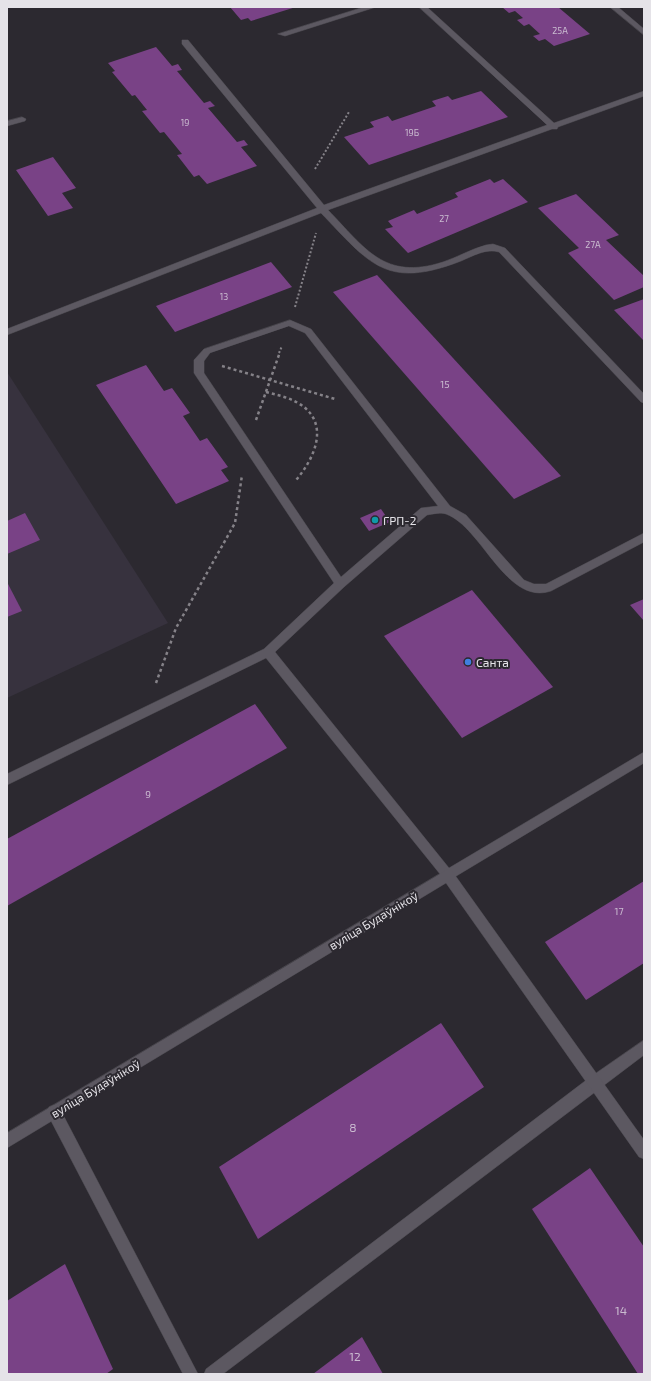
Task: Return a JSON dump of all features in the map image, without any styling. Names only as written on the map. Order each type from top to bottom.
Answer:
[{"type":"street","points":[[282,34],[372,7]]},
{"type":"street","points":[[423,7],[554,127]]},
{"type":"street","points":[[614,7],[644,33]]},
{"type":"street","points":[[185,42],[322,209],[364,253],[382,265],[400,270],[417,271],[445,264],[486,248],[493,247],[502,250],[644,400]]},
{"type":"street","points":[[7,332],[322,209],[554,127],[644,93]]},
{"type":"street","points":[[7,124],[22,119]]},
{"type":"street","points":[[340,584],[199,373],[199,360],[207,351],[290,323],[308,332],[446,509],[462,518],[520,583],[534,588],[547,588],[644,537]]},
{"type":"street","points":[[7,780],[268,652],[340,584],[426,511],[446,509]]},
{"type":"street","points":[[268,652],[448,875],[644,1152]]},
{"type":"street","name":"вуліца Будаўнікоў","points":[[7,1140],[644,757]]},
{"type":"street","points":[[211,1374],[594,1083],[644,1047]]},
{"type":"street","points":[[54,1112],[191,1374]]},
{"type":"path","points":[[304,187],[349,112]]},
{"type":"path","points":[[199,360],[368,409]]},
{"type":"path","points":[[266,392],[299,404],[312,416],[319,433],[318,446],[311,461],[296,479],[279,492]]},
{"type":"shaded area","points":[[7,372],[168,623],[7,698]]},
{"type":"building","points":[[230,7],[296,7],[251,21],[248,18],[241,20]]},
{"type":"building","points":[[502,7],[558,7],[590,34],[554,46],[545,39],[539,41],[533,36],[540,34],[529,24],[524,26],[517,20],[523,18],[515,11],[509,13]]},
{"type":"building","points":[[156,47],[172,66],[178,64],[182,70],[177,71],[204,103],[210,101],[215,106],[208,108],[237,142],[244,140],[248,145],[241,147],[257,166],[207,184],[199,175],[194,177],[177,155],[182,154],[164,132],[160,133],[142,111],[147,110],[135,95],[132,96],[112,72],[115,71],[108,63]]},
{"type":"building","points":[[481,91],[508,117],[369,165],[344,137],[374,127],[370,122],[388,116],[392,121],[436,106],[432,101],[448,96],[452,100]]},
{"type":"building","points":[[53,157],[76,188],[62,193],[73,208],[48,216],[16,170]]},
{"type":"building","points":[[490,179],[494,183],[503,179],[528,202],[408,253],[385,229],[393,227],[388,221],[414,210],[417,214],[458,197],[455,193]]},
{"type":"building","points":[[576,194],[619,235],[606,240],[644,276],[644,287],[614,300],[568,253],[579,248],[538,208]]},
{"type":"building","points":[[271,262],[292,287],[175,332],[156,306]]},
{"type":"building","points":[[377,275],[561,476],[514,499],[333,292]]},
{"type":"building","points":[[644,299],[644,341],[614,310]]},
{"type":"building","points":[[146,365],[164,391],[172,388],[190,413],[183,416],[200,441],[207,438],[228,467],[221,470],[229,481],[176,504],[96,385]]},
{"type":"building","name":"ГРП-2","points":[[381,509],[390,522],[369,531],[360,518]]},
{"type":"building","points":[[25,513],[40,540],[7,554],[7,521]]},
{"type":"building","points":[[7,582],[22,611],[7,617]]},
{"type":"building","name":"Санта","points":[[472,590],[553,687],[462,738],[384,636]]},
{"type":"building","points":[[644,599],[644,621],[630,605]]},
{"type":"building","points":[[255,704],[287,748],[7,906],[7,839]]},
{"type":"building","points":[[644,881],[644,963],[586,1000],[545,942]]},
{"type":"building","points":[[441,1023],[484,1087],[258,1239],[219,1167]]},
{"type":"building","points":[[590,1168],[644,1247],[644,1374],[638,1374],[532,1209]]},
{"type":"building","points":[[65,1264],[113,1369],[106,1374],[7,1374],[7,1301]]},
{"type":"building","points":[[362,1337],[383,1374],[313,1374]]},
{"type":"place","name":"ГРП-2","points":[[375,520]]},
{"type":"place","name":"Санта","points":[[468,662]]}]
